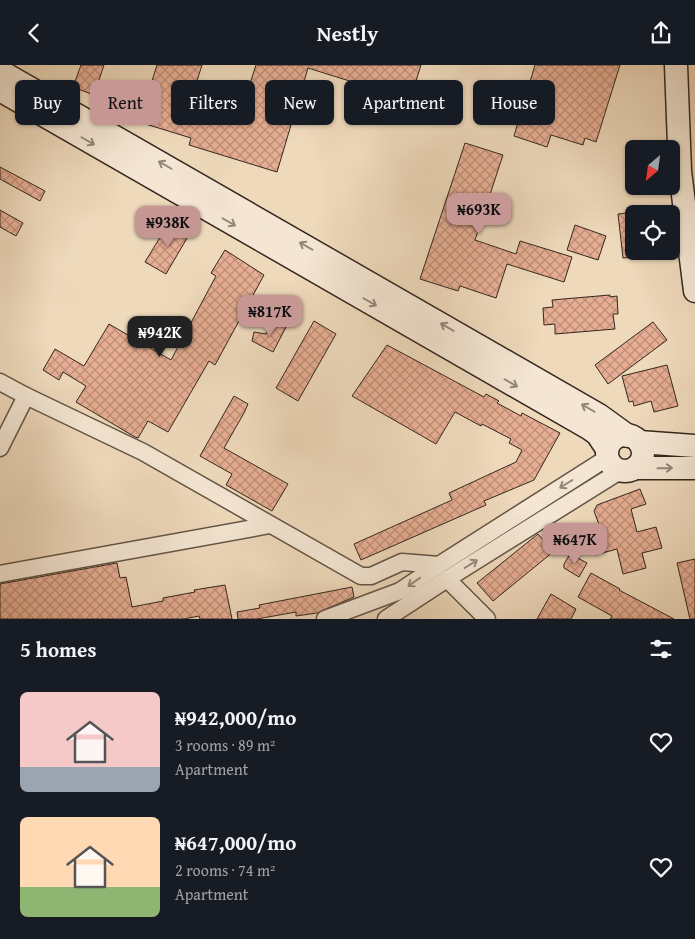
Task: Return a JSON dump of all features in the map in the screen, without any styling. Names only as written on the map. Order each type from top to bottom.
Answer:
[{"type":"main road","points":[[676,65],[680,171],[695,291]]},
{"type":"main road","points":[[0,71],[599,415],[634,439],[643,455],[642,461],[617,462]]},
{"type":"main road","points":[[0,90],[590,429],[617,462],[695,468]]},
{"type":"main road","points":[[617,462],[612,440],[618,437],[695,446]]},
{"type":"street","points":[[0,382],[143,452],[362,576],[371,575],[402,562],[443,572],[487,619]]},
{"type":"street","points":[[0,448],[26,396]]},
{"type":"street","points":[[386,619],[443,572],[617,462]]},
{"type":"street","points":[[0,574],[270,525]]},
{"type":"street","points":[[325,619],[400,591],[443,572]]},
{"type":"street","points":[[375,600],[381,619]]},
{"type":"building","points":[[81,65],[104,65],[99,80],[90,80],[90,93],[80,90],[80,80],[76,80]]},
{"type":"building","points":[[157,65],[202,65],[197,80],[171,80],[171,125],[255,125],[255,80],[251,80],[256,65],[421,65],[416,80],[346,80],[308,68],[304,80],[265,80],[265,125],[291,125],[277,172],[189,145],[191,138],[149,125],[161,125],[161,80],[152,80]]},
{"type":"building","points":[[535,65],[620,65],[596,142],[585,138],[583,145],[551,135],[547,147],[514,136],[517,125],[555,125],[555,80],[531,80]]},
{"type":"building","points":[[465,143],[503,155],[475,240],[516,254],[520,241],[572,257],[564,282],[507,264],[496,298],[460,286],[458,291],[420,279]]},
{"type":"building","points":[[0,167],[45,191],[40,201],[0,179]]},
{"type":"building","points":[[0,210],[23,223],[16,236],[0,227]]},
{"type":"building","points":[[625,213],[625,258],[623,258],[618,214]]},
{"type":"building","points":[[170,221],[190,233],[166,274],[145,262]]},
{"type":"building","points":[[575,225],[606,236],[598,260],[567,250]]},
{"type":"building","points":[[225,250],[264,275],[215,365],[209,361],[168,432],[148,421],[138,438],[135,437],[76,402],[86,386],[63,372],[59,380],[43,370],[55,349],[84,366],[109,324],[171,360],[216,276],[211,273]]},
{"type":"building","points":[[610,295],[610,297],[617,296],[618,314],[613,314],[615,329],[555,334],[555,324],[544,325],[543,308],[553,307],[552,300]]},
{"type":"building","points":[[273,321],[286,327],[273,352],[252,341],[254,332],[266,334]]},
{"type":"building","points":[[314,321],[336,334],[298,401],[276,388]]},
{"type":"building","points":[[653,322],[667,340],[608,384],[595,365]]},
{"type":"building","points":[[387,345],[484,397],[486,394],[499,401],[497,403],[521,416],[522,413],[560,433],[534,480],[484,501],[486,505],[361,560],[354,544],[452,500],[449,493],[516,462],[522,450],[509,443],[511,439],[455,412],[436,444],[352,396]]},
{"type":"building","points":[[667,365],[678,406],[654,412],[651,401],[634,406],[633,401],[629,402],[622,376]]},
{"type":"building","points":[[234,396],[248,404],[224,448],[288,484],[272,511],[226,485],[232,474],[200,456]]},
{"type":"building","points":[[640,489],[646,504],[631,509],[637,532],[656,527],[662,548],[642,553],[646,568],[623,574],[617,549],[595,555],[588,533],[601,530],[594,511],[597,505]]},
{"type":"building","points":[[538,534],[553,552],[493,601],[477,583]]},
{"type":"building","points":[[570,554],[587,563],[579,577],[564,568],[564,564]]},
{"type":"building","points":[[695,559],[695,619],[690,619],[677,563]]},
{"type":"building","points":[[117,563],[120,578],[126,577],[132,607],[163,601],[163,598],[195,592],[194,590],[225,585],[232,619],[200,619],[199,616],[184,619],[0,619],[0,584]]},
{"type":"building","points":[[591,573],[674,619],[610,619],[612,616],[578,597]]},
{"type":"building","points":[[352,587],[354,597],[317,613],[296,616],[296,612],[257,619],[238,619],[237,612],[260,608],[259,605]]},
{"type":"building","points":[[551,594],[576,609],[571,619],[537,619]]}]
